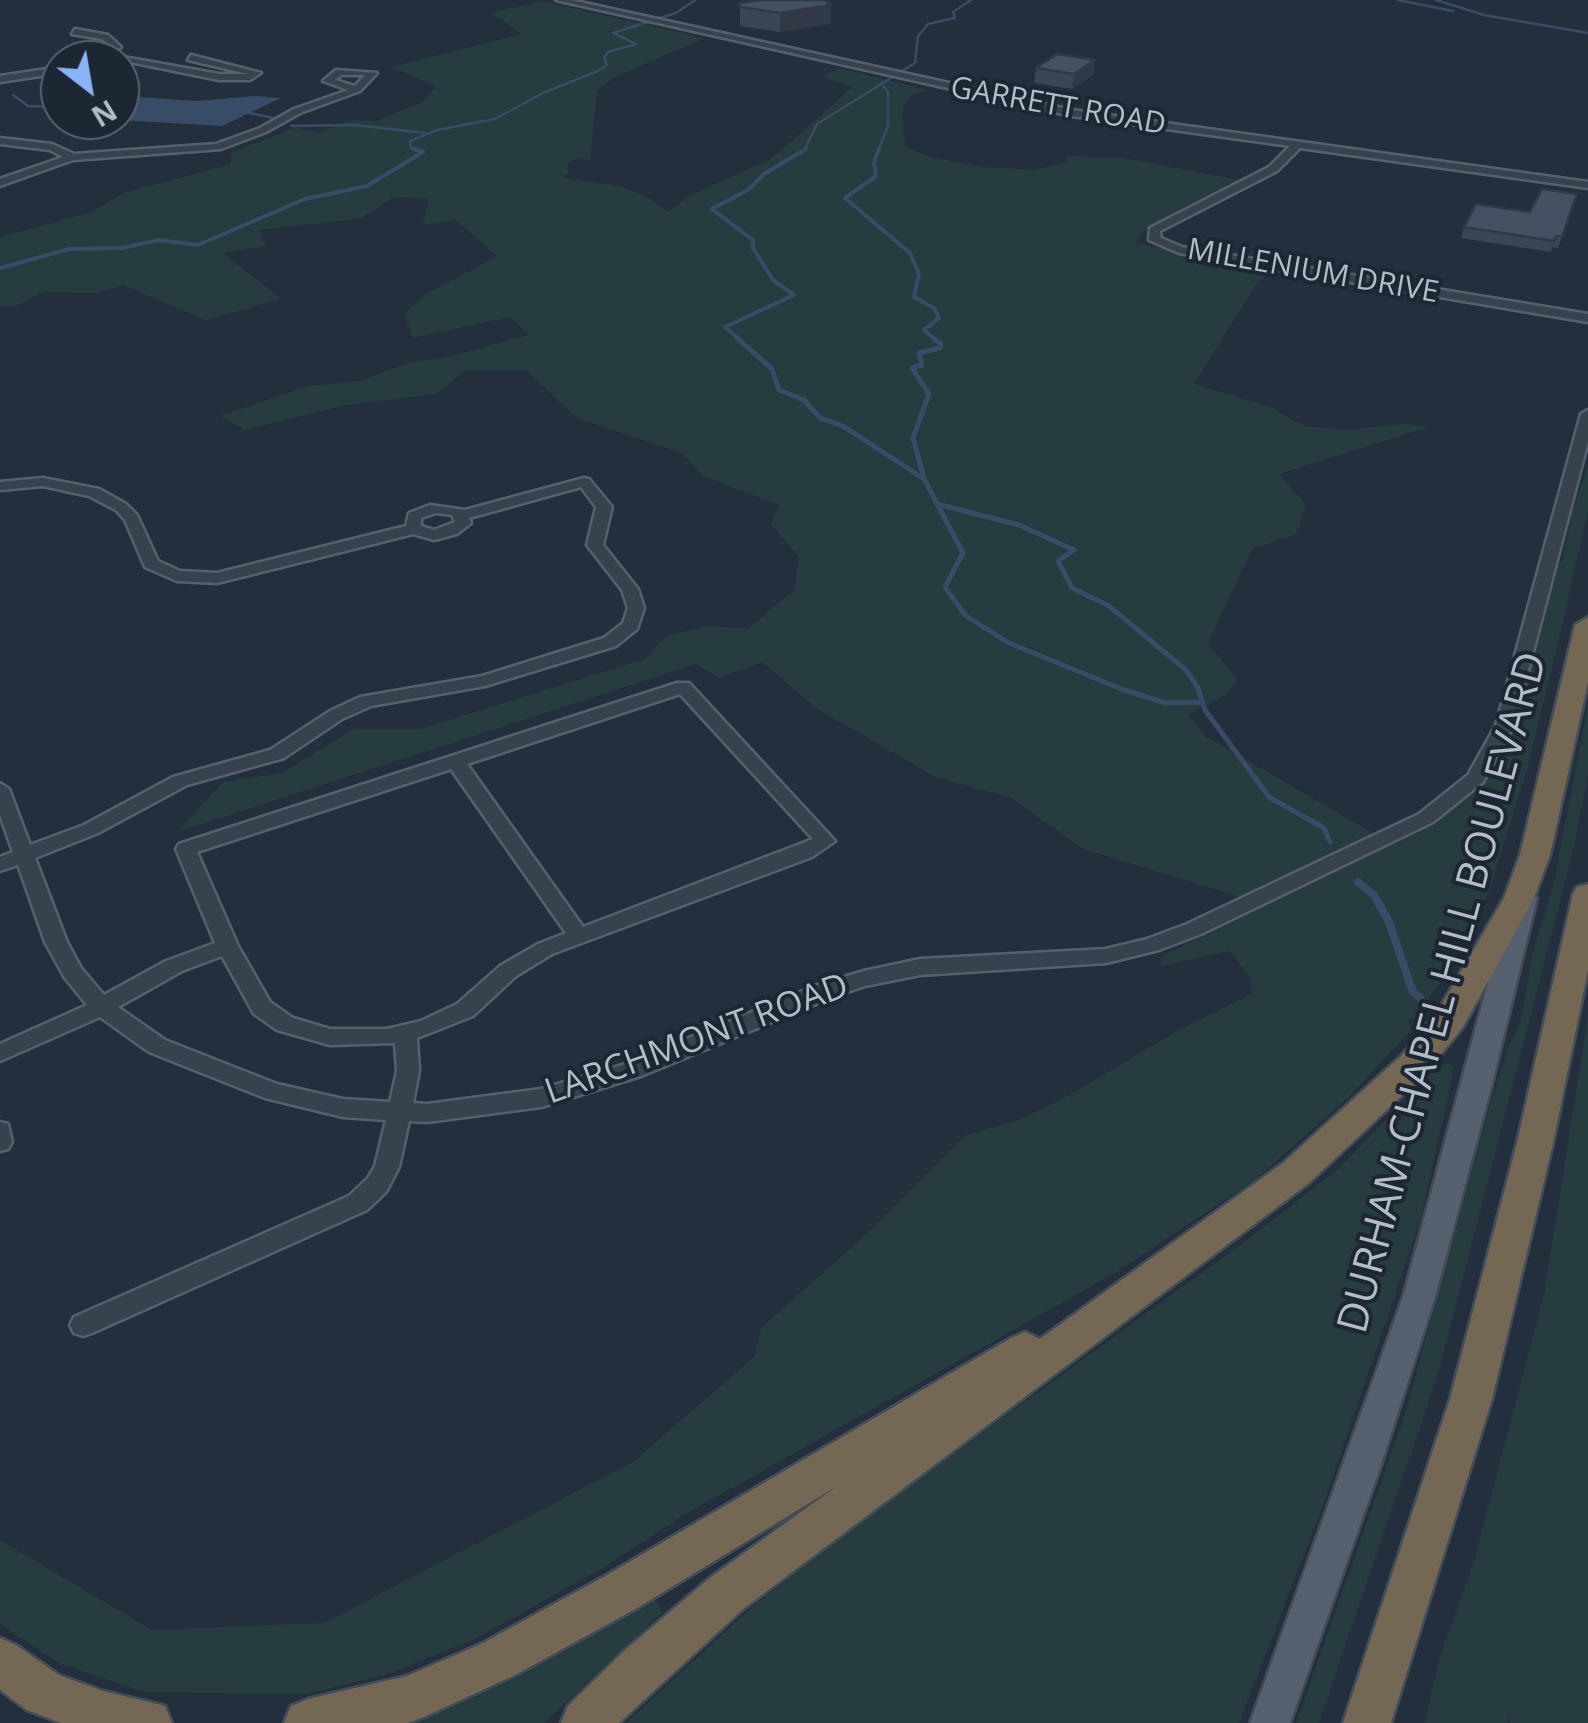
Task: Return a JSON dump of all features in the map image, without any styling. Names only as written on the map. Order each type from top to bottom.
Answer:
[{"type":"highway","name":"DURHAM-CHAPEL HILL BOULEVARD","points":[[1535,855],[1588,625]]},
{"type":"highway","points":[[585,1723],[641,1668],[797,1538],[1216,1235],[1345,1131],[1433,1042],[1503,931],[1535,855]]},
{"type":"highway","points":[[1367,1723],[1471,1400],[1535,1143],[1588,894]]},
{"type":"highway","points":[[308,1723],[409,1698],[498,1659],[653,1573],[928,1410],[1204,1238],[1216,1235]]},
{"type":"highway","points":[[0,1662],[44,1693],[103,1715],[148,1723]]},
{"type":"main road","name":"DURHAM-CHAPEL HILL BOULEVARD","points":[[1270,1723],[1419,1297],[1535,855]]},
{"type":"street","name":"GARRETT ROAD","points":[[560,0],[1072,113],[1588,188]]},
{"type":"street","points":[[75,32],[110,40]]},
{"type":"street","points":[[157,64],[227,52]]},
{"type":"street","points":[[140,62],[219,77],[250,77],[256,72],[191,58]]},
{"type":"street","points":[[0,79],[40,73]]},
{"type":"street","points":[[0,182],[72,157],[217,146],[356,89]]},
{"type":"street","points":[[0,141],[52,147],[72,157]]},
{"type":"street","name":"MILLENIUM DRIVE","points":[[1296,146],[1273,169],[1170,219],[1154,230],[1156,240],[1179,250],[1588,318]]},
{"type":"street","name":"LARCHMONT ROAD","points":[[0,788],[64,959],[101,1007],[156,1046],[242,1082],[329,1106],[397,1113],[495,1107],[584,1087],[825,991],[896,971],[1106,956],[1194,929],[1407,829],[1445,806],[1476,778],[1505,725],[1587,423]]},
{"type":"street","points":[[0,486],[43,482],[94,492],[121,506],[132,518],[150,564],[177,576],[216,578],[243,574],[413,529],[425,534],[452,531],[463,523],[462,515]]},
{"type":"street","points":[[0,864],[91,829],[180,781],[277,754],[336,715],[366,701],[470,685],[610,642],[630,624],[636,608],[630,589],[596,545],[604,507],[584,482],[462,515],[452,509],[427,510],[411,520],[413,529]]},
{"type":"street","points":[[682,687],[824,840],[805,852],[578,935],[524,960],[465,1010],[406,1033],[330,1037],[285,1024],[262,1008],[227,946],[186,849],[456,762],[682,687]]},
{"type":"street","points":[[456,762],[578,935]]},
{"type":"street","points":[[0,1053],[42,1038],[174,966],[227,946]]},
{"type":"street","points":[[83,1325],[358,1203],[377,1184],[387,1166],[408,1072],[406,1033]]},
{"type":"street","points":[[0,1131],[0,1142]]},
{"type":"green space","points":[[541,1],[705,38],[613,78],[597,91],[590,161],[578,158],[568,163],[568,173],[563,178],[619,186],[647,197],[668,212],[690,195],[767,161],[783,149],[852,87],[822,77],[839,68],[927,90],[913,95],[902,116],[905,146],[931,157],[983,167],[1033,170],[1066,163],[1067,156],[1123,158],[1239,180],[1168,216],[1139,235],[1136,243],[1279,270],[1259,280],[1194,384],[1271,407],[1303,426],[1346,430],[1405,424],[1429,427],[1279,474],[1306,505],[1296,534],[1252,549],[1208,643],[1237,680],[1224,696],[1188,714],[1205,736],[1375,834],[1241,897],[1083,849],[1010,797],[937,778],[814,707],[763,662],[719,678],[696,664],[177,832],[223,782],[282,773],[354,729],[420,729],[645,659],[666,636],[707,626],[748,629],[794,590],[799,557],[771,524],[779,505],[703,476],[682,453],[577,418],[527,371],[465,371],[436,394],[346,405],[244,430],[220,416],[308,386],[360,381],[411,362],[443,358],[529,335],[510,317],[413,338],[404,314],[425,295],[497,256],[456,220],[422,225],[430,199],[394,197],[362,218],[259,230],[266,246],[223,253],[281,299],[206,320],[123,285],[97,293],[43,292],[16,306],[0,306],[0,237],[89,213],[124,193],[231,164],[232,152],[295,128],[321,132],[348,120],[377,121],[424,101],[436,86],[391,67],[522,34],[491,13]]},
{"type":"green space","points":[[1588,466],[1588,510],[1559,639],[1527,770],[1489,891],[1443,978],[1415,1018],[1408,1020],[1411,1030],[1349,1097],[1254,1181],[1113,1274],[684,1515],[603,1568],[475,1639],[385,1675],[307,1694],[144,1692],[59,1663],[0,1624],[0,1540],[152,1630],[324,1623],[633,1462],[754,1357],[761,1328],[871,1230],[966,1135],[1016,1121],[1061,1100],[1179,1030],[1252,994],[1251,979],[1230,951],[1161,966],[1162,956],[1429,825],[1476,789],[1498,759],[1519,716],[1553,574],[1562,561],[1572,513]]},
{"type":"green space","points":[[1588,704],[1588,775],[1573,851],[1439,1371],[1319,1723],[1296,1723],[1405,1414],[1486,1119],[1507,1050],[1520,1022],[1534,948],[1554,883]]},
{"type":"green space","points":[[1588,1016],[1588,1723],[1509,1723],[1511,1711],[1507,1723],[1425,1723],[1439,1659],[1474,1561],[1544,1294]]},
{"type":"green space","points":[[1446,1063],[1453,1066],[1453,1073],[1421,1218],[1324,1503],[1239,1723],[626,1723],[753,1606],[881,1506],[1243,1243],[1338,1169],[1432,1072]]},
{"type":"green space","points":[[651,1594],[663,1612],[544,1723],[375,1723]]},
{"type":"water","points":[[140,97],[197,101],[281,98],[222,126],[140,121]]},
{"type":"building","points":[[825,0],[831,5],[780,13],[740,7],[740,3]]},
{"type":"building","points":[[1057,54],[1095,60],[1074,74],[1036,68]]},
{"type":"building","points":[[1542,189],[1577,194],[1562,237],[1556,236],[1554,241],[1464,227],[1476,204],[1530,212]]},
{"type":"waterway","points":[[421,151],[411,148],[410,141],[437,130],[495,119],[543,93],[598,71],[607,65],[604,58],[608,52],[636,44],[613,33],[676,13],[695,0]]},
{"type":"waterway","points":[[882,84],[915,63],[918,36],[928,24],[955,18],[953,12],[971,0]]},
{"type":"waterway","points":[[1398,0],[1453,11]]},
{"type":"waterway","points":[[1436,0],[1484,15],[1588,33]]},
{"type":"waterway","points":[[805,150],[817,124],[882,84]]},
{"type":"waterway","points":[[878,151],[888,126],[888,92],[882,84]]},
{"type":"waterway","points":[[13,95],[28,106],[40,106]]},
{"type":"waterway","points":[[245,112],[273,118]]},
{"type":"waterway","points":[[291,126],[355,125],[425,133]]},
{"type":"waterway","points":[[0,268],[69,249],[122,248],[159,240],[198,245],[305,199],[367,186],[423,152],[414,149]]},
{"type":"waterway","points":[[879,149],[874,162],[876,176],[845,198],[910,253],[919,274],[914,297],[934,308],[939,318],[924,330],[936,340]]},
{"type":"waterway","points":[[740,340],[725,327],[794,295],[773,280],[753,248],[753,240],[712,209],[748,190],[764,174],[805,150]]},
{"type":"waterway","points":[[737,338],[772,369],[779,390],[804,400],[820,418],[843,426],[924,479],[937,504]]},
{"type":"waterway","points":[[924,478],[913,438],[929,394],[912,368],[922,365],[919,353],[940,348],[941,344],[933,338]]},
{"type":"waterway","points":[[937,504],[1019,525],[1074,550],[1058,561],[1072,588],[1109,606],[1186,670],[1198,688],[1205,710],[1269,797],[1324,828],[1330,842]]},
{"type":"waterway","points":[[937,504],[963,553],[945,587],[965,615],[1009,643],[1124,690],[1166,703],[1202,702]]},
{"type":"waterway","points":[[1358,882],[1374,895],[1389,922],[1413,992],[1421,999]]}]
